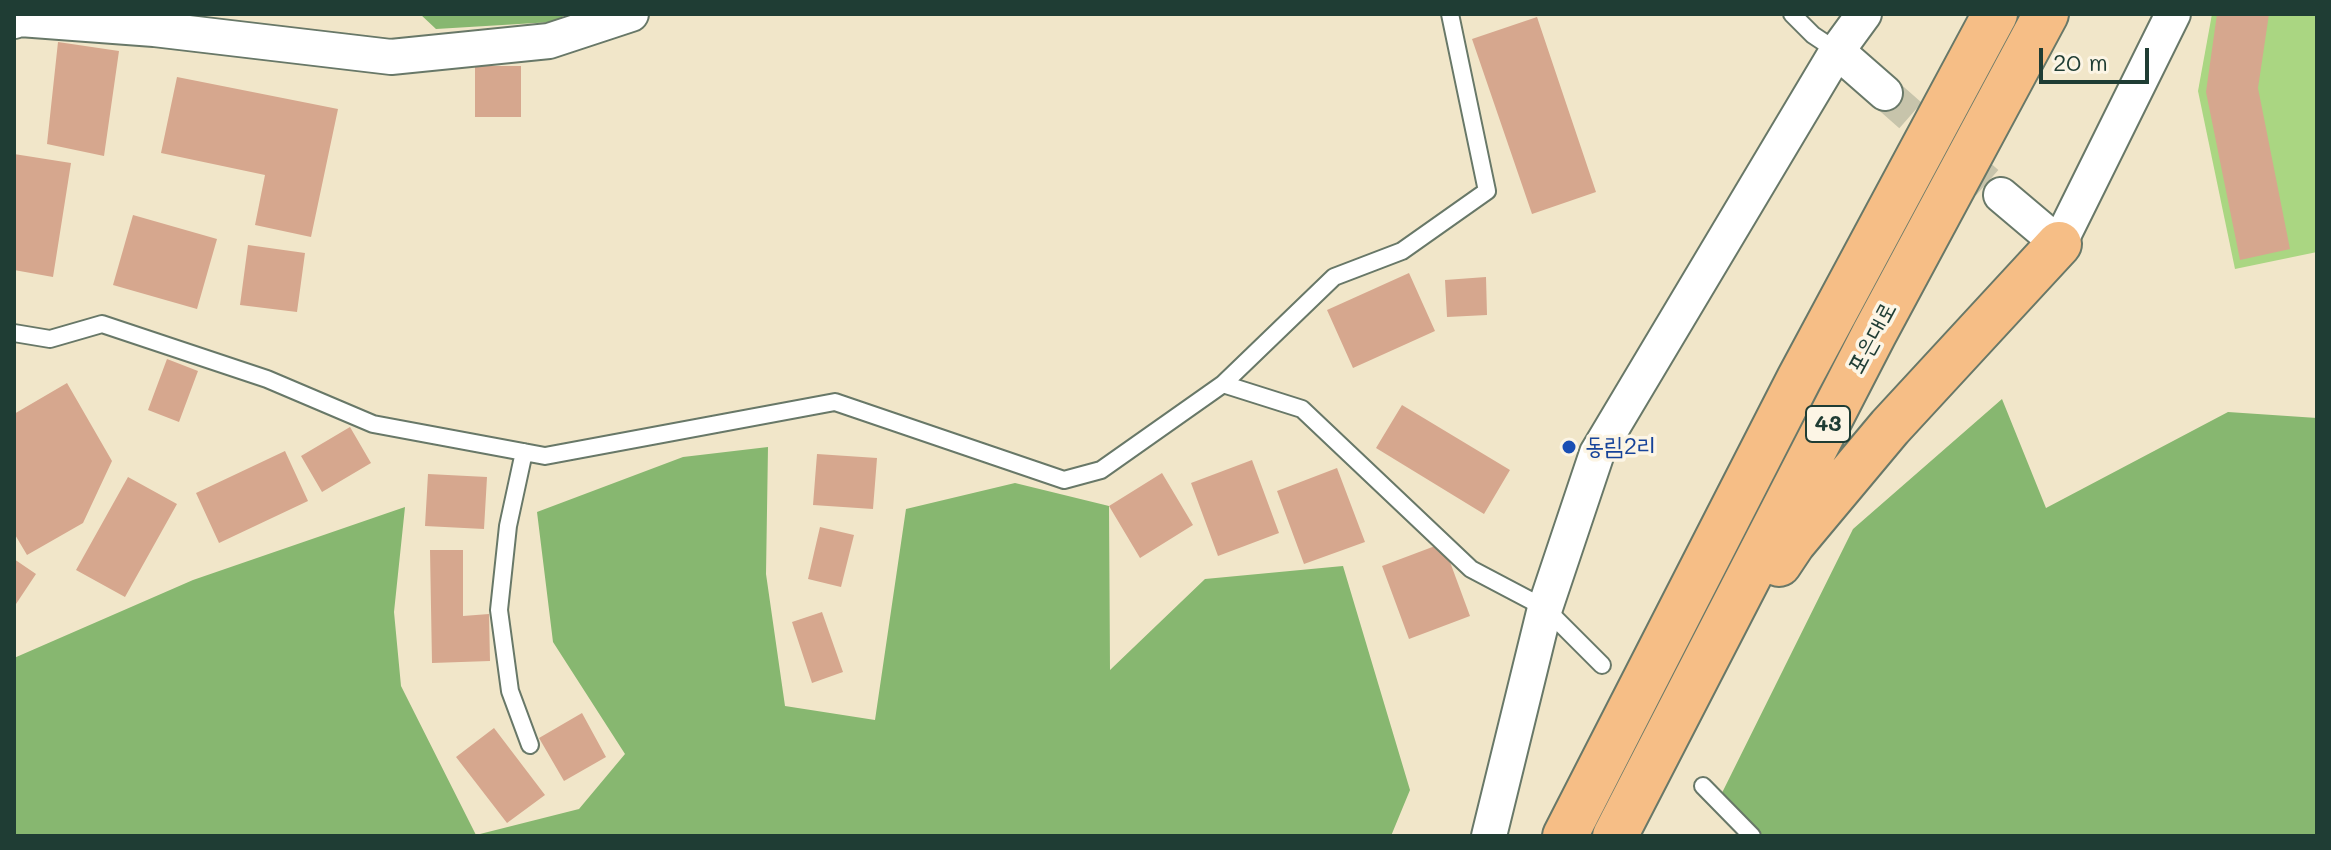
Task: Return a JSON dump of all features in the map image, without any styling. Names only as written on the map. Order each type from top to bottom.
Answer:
[{"type":"highway","name":"포은대로","points":[[1565,836],[1799,379],[1995,14]]},
{"type":"highway","name":"포은대로","points":[[1615,836],[1874,334],[2046,14]]},
{"type":"highway","points":[[1691,691],[1793,543],[1890,427],[2059,244]]},
{"type":"street","points":[[14,21],[154,29],[391,57],[549,41],[631,14]]},
{"type":"street","points":[[1489,836],[1545,608],[1597,453],[1837,51],[1864,14]]},
{"type":"street","points":[[2001,195],[2059,244],[2173,14]]},
{"type":"street","points":[[1837,51],[1885,93]]},
{"type":"lane","points":[[14,333],[50,339],[102,324],[267,379],[373,424],[545,456],[835,402],[1064,480],[1101,470],[1223,384],[1334,277],[1402,251],[1487,191],[1450,14]]},
{"type":"lane","points":[[1792,14],[1813,35],[1837,51]]},
{"type":"lane","points":[[1223,384],[1302,409],[1471,569],[1545,608],[1602,665]]},
{"type":"lane","points":[[524,452],[508,526],[499,610],[510,691],[530,745]]},
{"type":"lane","points":[[1703,786],[1752,836]]},
{"type":"green space","points":[[420,14],[568,14],[552,22],[436,29]]},
{"type":"green space","points":[[2212,14],[2317,14],[2317,252],[2235,269],[2198,91]]},
{"type":"green space","points":[[2002,399],[2046,508],[2228,412],[2317,418],[2317,836],[1744,836],[1714,809],[1853,529]]},
{"type":"green space","points":[[768,447],[766,574],[785,706],[875,720],[906,509],[1015,483],[1109,506],[1110,670],[1205,579],[1343,566],[1410,790],[1391,836],[14,836],[14,658],[193,580],[405,507],[394,612],[401,686],[476,835],[579,809],[625,754],[553,642],[537,512],[683,457]]},
{"type":"building","points":[[2217,14],[2269,14],[2258,88],[2290,249],[2240,260],[2206,92]]},
{"type":"building","points":[[1537,17],[1596,192],[1532,214],[1472,39]]},
{"type":"building","points":[[58,42],[119,51],[104,156],[47,144]]},
{"type":"building","points":[[475,66],[521,66],[521,117],[475,117]]},
{"type":"building","points":[[177,77],[338,109],[311,237],[255,225],[265,175],[161,153]]},
{"type":"building","points":[[14,154],[71,163],[53,277],[14,270]]},
{"type":"building","points":[[133,215],[217,239],[197,309],[113,285]]},
{"type":"building","points":[[248,245],[305,253],[297,312],[240,305]]},
{"type":"building","points":[[1409,273],[1435,331],[1353,368],[1327,310]]},
{"type":"building","points":[[1486,277],[1487,315],[1447,317],[1445,280]]},
{"type":"building","points":[[167,359],[198,371],[179,422],[148,410]]},
{"type":"building","points":[[67,383],[112,461],[83,523],[27,555],[14,533],[14,414]]},
{"type":"building","points":[[1402,405],[1510,470],[1484,514],[1376,448]]},
{"type":"building","points":[[350,427],[371,463],[322,492],[301,456]]},
{"type":"building","points":[[285,451],[308,501],[219,543],[196,493]]},
{"type":"building","points":[[817,454],[877,458],[873,509],[813,505]]},
{"type":"building","points":[[1252,460],[1279,533],[1218,556],[1191,483]]},
{"type":"building","points":[[1337,468],[1365,542],[1304,564],[1277,491]]},
{"type":"building","points":[[1162,473],[1193,525],[1140,558],[1109,506]]},
{"type":"building","points":[[428,474],[487,477],[484,529],[425,526]]},
{"type":"building","points":[[128,477],[177,504],[125,597],[76,570]]},
{"type":"building","points":[[820,527],[854,535],[841,587],[808,579]]},
{"type":"building","points":[[1443,543],[1470,616],[1409,639],[1382,566]]},
{"type":"building","points":[[430,550],[463,550],[463,616],[489,614],[490,661],[432,663]]},
{"type":"building","points":[[14,559],[36,574],[14,607]]},
{"type":"building","points":[[822,612],[843,672],[812,683],[792,622]]},
{"type":"building","points":[[582,713],[606,757],[564,781],[539,738]]},
{"type":"building","points":[[494,728],[545,795],[507,823],[456,757]]},
{"type":"tunnel","points":[[1885,93],[2001,195]]},
{"type":"place","name":"동림2리","points":[[1569,447]]}]
